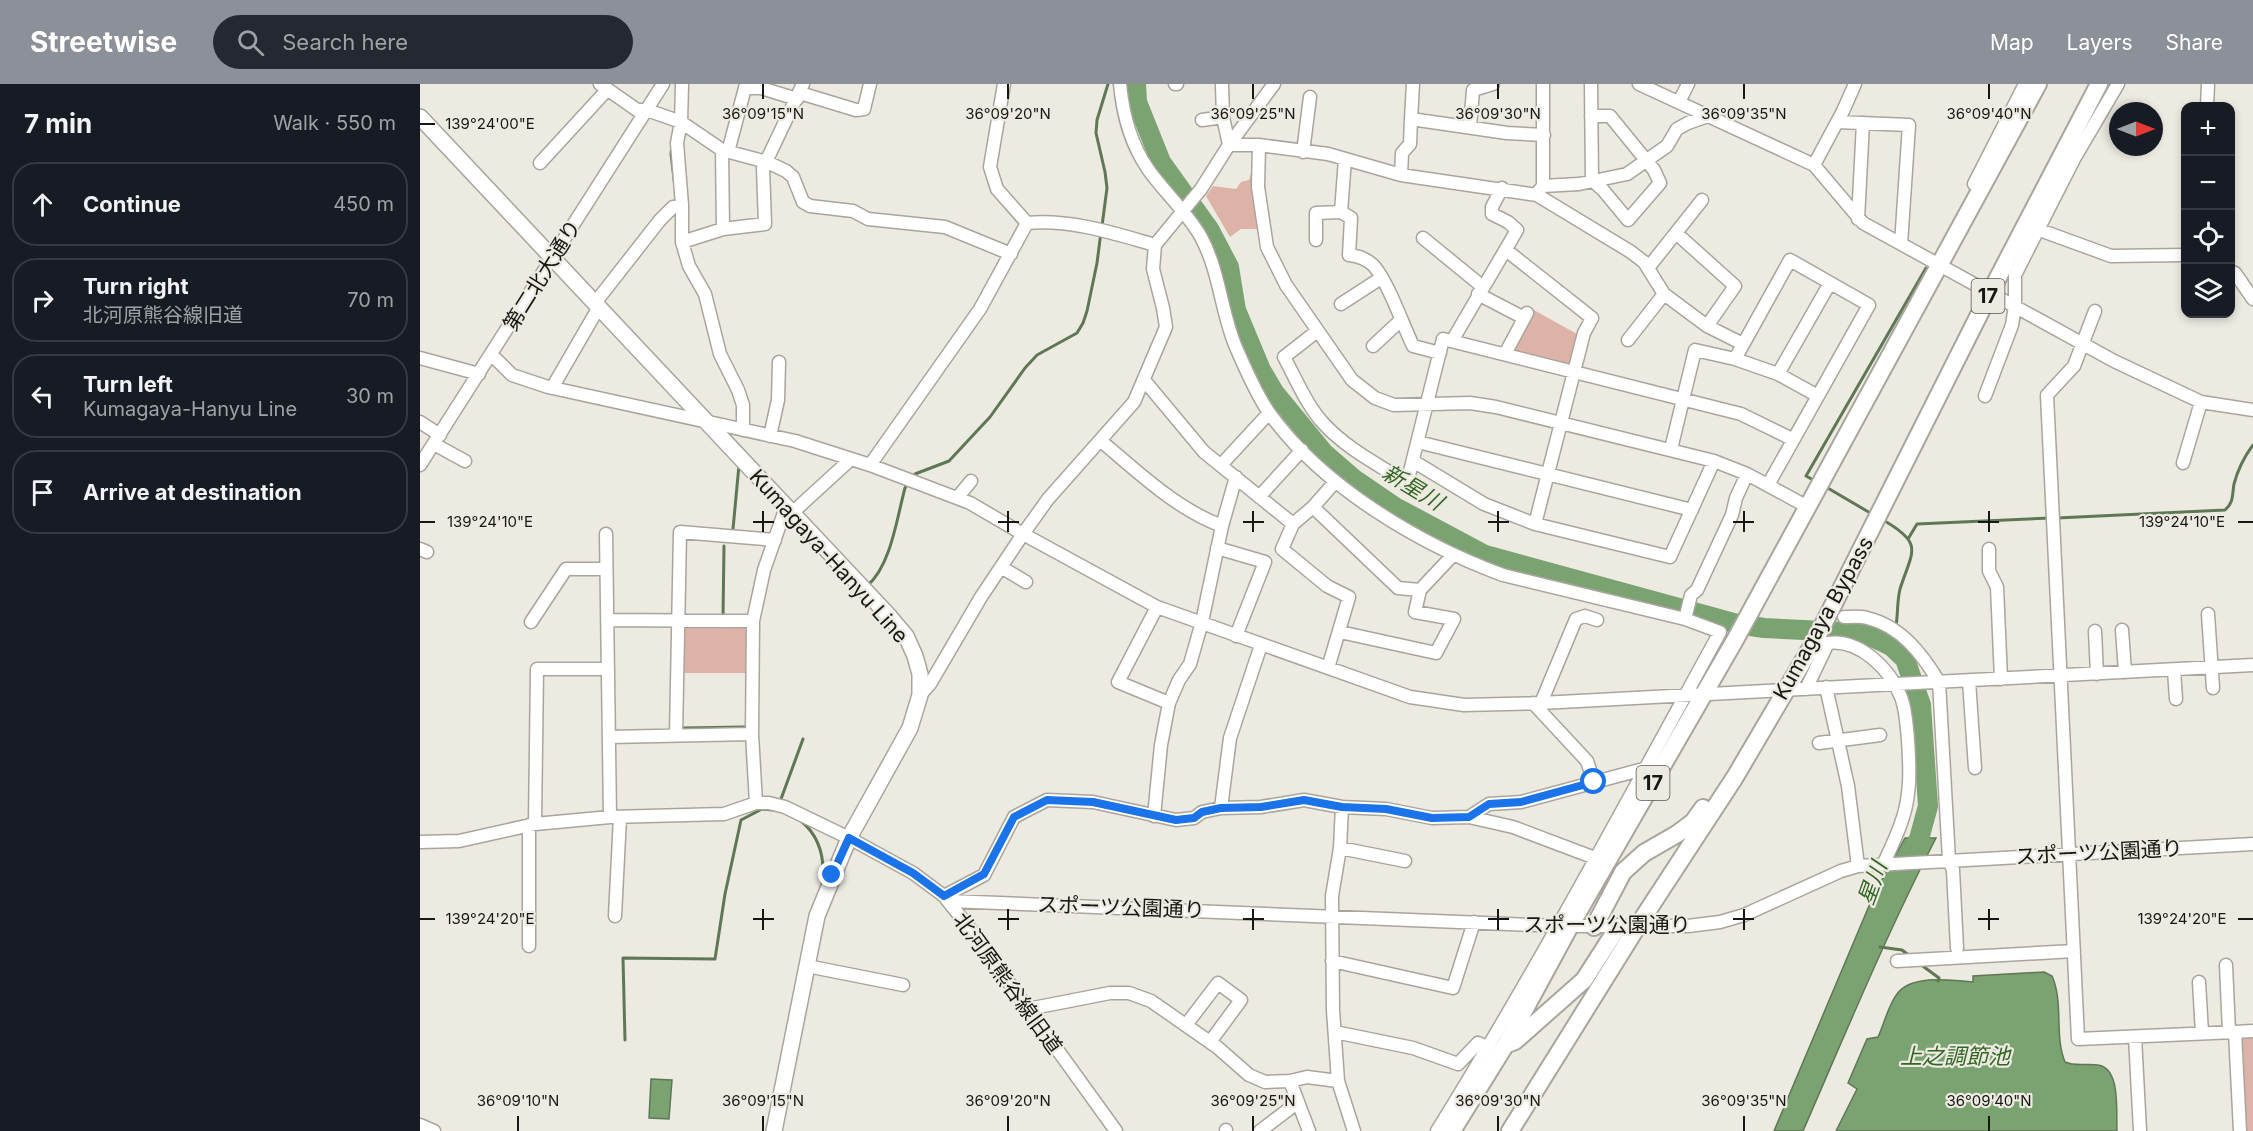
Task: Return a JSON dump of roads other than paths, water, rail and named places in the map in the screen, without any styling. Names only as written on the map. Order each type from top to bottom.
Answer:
[{"type":"highway","name":"17","points":[[1452,1131],[1506,1044],[1565,926],[1753,608],[1936,264],[2037,84]]},
{"type":"highway","name":"Kumagaya Bypass","points":[[1510,1131],[1740,766],[1815,641],[1837,616],[1878,517],[1990,293],[2099,84]]},
{"type":"highway","points":[[1594,927],[1623,873],[1644,853],[1693,822],[1728,772],[1740,766]]},
{"type":"highway","points":[[1506,1044],[1515,1041],[1584,980],[1618,927]]},
{"type":"main road","name":"Kumagaya-Hanyu Line","points":[[420,117],[862,587],[906,636],[915,656],[920,674],[920,695],[910,728],[849,838],[817,916],[774,1131]]},
{"type":"street","name":"第二北大通り","points":[[420,465],[663,84]]},
{"type":"street","points":[[682,84],[681,122],[677,143],[682,205],[682,242],[689,266],[705,294],[720,354],[743,405],[742,430]]},
{"type":"street","points":[[723,229],[725,151],[745,88],[800,92],[856,110],[864,109],[870,84]]},
{"type":"street","points":[[1004,84],[990,167],[997,189],[1027,223]]},
{"type":"street","points":[[1120,84],[1127,128],[1135,149],[1149,171],[1200,236],[1210,258],[1222,309],[1235,345],[1269,413],[1335,482],[1390,519],[1453,555],[1503,575],[1685,619],[1720,632],[1647,768],[1595,858],[1565,926],[1437,1131]]},
{"type":"street","points":[[1222,84],[1223,117],[1228,145]]},
{"type":"street","points":[[920,695],[930,684],[981,597],[1048,499],[1134,402],[1166,327],[1153,269],[1155,245],[1201,189],[1228,145],[1274,84]]},
{"type":"street","points":[[1401,175],[1402,153],[1410,144],[1413,84]]},
{"type":"street","points":[[1470,127],[1473,90],[1492,84]]},
{"type":"street","points":[[1540,190],[1544,135],[1543,84]]},
{"type":"street","points":[[1591,84],[1591,116],[1592,180],[1628,220],[1660,183],[1654,170],[1610,116],[1591,116]]},
{"type":"street","points":[[1639,84],[1814,165],[1858,219],[2114,361],[2201,402],[2253,410]]},
{"type":"street","points":[[1679,102],[1688,84]]},
{"type":"street","points":[[1814,165],[1855,84]]},
{"type":"street","points":[[1936,264],[2025,84]]},
{"type":"street","points":[[1985,396],[2012,325],[2015,306],[2014,275],[2074,159],[2118,84]]},
{"type":"street","points":[[2207,102],[2208,84]]},
{"type":"street","points":[[540,163],[603,87],[637,110],[647,110],[681,122],[725,151],[767,162],[786,171],[793,177],[802,202],[810,206],[853,212],[868,219],[945,227],[1011,254]]},
{"type":"street","points":[[682,242],[723,229],[765,224],[763,168],[800,92]]},
{"type":"street","points":[[1303,152],[1310,97]]},
{"type":"street","points":[[1228,145],[1259,145],[1328,154],[1401,175],[1502,188],[1540,190],[1627,174],[1667,146],[1677,129],[1708,116]]},
{"type":"street","points":[[1202,120],[1223,117]]},
{"type":"street","points":[[1411,119],[1507,133],[1544,135]]},
{"type":"street","points":[[1837,122],[1909,125],[1901,244]]},
{"type":"street","points":[[1858,219],[1863,123]]},
{"type":"street","points":[[1259,145],[1258,187],[1267,247],[1286,285],[1316,332],[1352,380],[1364,390],[1394,405],[1470,403],[1496,407],[1671,449],[1714,461],[1747,474],[1806,506]]},
{"type":"street","points":[[1341,212],[1345,159]]},
{"type":"street","points":[[1452,341],[1517,230],[1508,222],[1492,214],[1492,207],[1502,188]]},
{"type":"street","points":[[1540,190],[1631,252],[1648,268],[1664,294],[1707,326],[1743,344]]},
{"type":"street","points":[[1648,268],[1702,200]]},
{"type":"street","points":[[552,388],[597,305],[660,220],[673,207],[682,205]]},
{"type":"street","points":[[1316,240],[1316,213],[1341,212],[1351,218],[1349,255],[1360,256],[1373,265],[1413,346],[1440,353]]},
{"type":"street","points":[[1027,223],[1046,221],[1091,227],[1155,245]]},
{"type":"street","points":[[870,465],[980,309],[1027,223]]},
{"type":"street","points":[[2037,229],[2111,256],[2181,255]]},
{"type":"street","points":[[1676,233],[1735,286],[1707,326]]},
{"type":"street","points":[[1423,238],[1480,290],[1526,315],[1505,354]]},
{"type":"street","points":[[1506,250],[1592,318],[1584,333],[1535,524]]},
{"type":"street","points":[[1735,359],[1790,260],[1869,305],[1768,484]]},
{"type":"street","points":[[2235,273],[2253,299]]},
{"type":"street","points":[[1341,304],[1381,278]]},
{"type":"street","points":[[1778,374],[1830,283]]},
{"type":"street","points":[[1628,340],[1664,294]]},
{"type":"street","points":[[2095,311],[2074,366],[2047,395],[2078,1039],[2253,1031]]},
{"type":"street","points":[[1373,346],[1401,320]]},
{"type":"street","points":[[1316,332],[1284,357],[1307,399],[1324,424],[1352,447],[1407,483],[1443,339],[1741,414],[1792,439]]},
{"type":"street","points":[[1671,449],[1695,350],[1735,359],[1778,374],[1818,396]]},
{"type":"street","points":[[492,355],[512,375],[552,388],[795,441],[870,465],[970,502],[1023,534],[1157,607],[1410,697],[1464,705],[1537,703],[2253,665]]},
{"type":"street","points":[[420,358],[479,374]]},
{"type":"street","points":[[770,436],[778,400],[779,362]]},
{"type":"street","points":[[1144,380],[1204,452],[1293,524]]},
{"type":"street","points":[[2183,463],[2201,402]]},
{"type":"street","points":[[1221,465],[1269,413]]},
{"type":"street","points":[[420,422],[465,462]]},
{"type":"street","points":[[1101,441],[1150,483],[1203,519],[1222,526]]},
{"type":"street","points":[[1418,442],[1692,510]]},
{"type":"street","points":[[1259,497],[1302,450]]},
{"type":"street","points":[[420,842],[459,841],[532,825],[615,817],[724,814],[756,803],[752,734],[753,621],[764,570],[789,510],[851,459]]},
{"type":"street","points":[[1413,462],[1484,504],[1535,524],[1670,557],[1714,461]]},
{"type":"street","points":[[1685,619],[1691,595],[1697,590],[1732,515],[1736,498],[1747,474]]},
{"type":"street","points":[[1154,816],[1161,745],[1169,703],[1179,680],[1190,664],[1202,622],[1222,526],[1236,477]]},
{"type":"street","points":[[957,498],[971,480]]},
{"type":"street","points":[[1328,668],[1349,597],[1327,586],[1282,549],[1293,524],[1335,482]]},
{"type":"street","points":[[1312,507],[1398,588],[1420,590]]},
{"type":"street","points":[[676,735],[680,532],[775,540]]},
{"type":"street","points":[[606,534],[609,737],[615,817],[615,916]]},
{"type":"street","points":[[1217,548],[1264,562],[1236,636]]},
{"type":"street","points":[[1989,549],[1989,571],[1997,587],[2001,679]]},
{"type":"street","points":[[1340,632],[1436,653],[1454,619],[1415,612],[1420,590],[1453,555]]},
{"type":"street","points":[[1001,567],[1026,582]]},
{"type":"street","points":[[531,622],[566,568],[606,569]]},
{"type":"street","points":[[1157,607],[1118,682],[1169,703]]},
{"type":"street","points":[[2208,614],[2213,688]]},
{"type":"street","points":[[1537,703],[1576,620],[1585,616],[1597,620]]},
{"type":"street","points":[[1837,616],[1866,617],[1888,626],[1901,635],[1926,661],[1939,682],[1945,860],[1953,870],[1957,948]]},
{"type":"street","points":[[607,620],[753,621]]},
{"type":"street","points":[[2122,630],[2125,672]]},
{"type":"street","points":[[2095,631],[2097,674]]},
{"type":"street","points":[[1806,689],[1828,643],[1837,642],[1857,648],[1874,659],[1902,698],[1906,725],[1909,791],[1906,808],[1884,863]]},
{"type":"street","points":[[1221,808],[1230,738],[1261,645]]},
{"type":"street","points":[[529,946],[537,669],[608,669]]},
{"type":"street","points":[[2174,670],[2176,699]]},
{"type":"street","points":[[1969,681],[1975,768]]},
{"type":"street","points":[[1826,687],[1848,786],[1858,866]]},
{"type":"street","points":[[1537,703],[1587,761],[1594,782]]},
{"type":"street","points":[[609,737],[752,734]]},
{"type":"street","points":[[1819,743],[1880,735]]},
{"type":"street","points":[[1469,817],[1489,804],[1521,802],[1647,768]]},
{"type":"street","points":[[946,898],[984,874],[1014,817],[1047,800],[1093,802],[1176,820],[1221,808],[1261,807],[1304,800],[1342,807],[1386,809],[1432,818],[1469,817],[1513,827],[1595,858]]},
{"type":"street","name":"北河原熊谷線旧道","points":[[756,803],[785,807],[849,838],[913,873],[946,898],[1116,1131]]},
{"type":"street","points":[[1342,807],[1340,848],[1332,896],[1332,961],[1338,1081],[1354,1131]]},
{"type":"street","name":"スポーツ公園通り","points":[[946,898],[1565,926],[1688,926],[1720,922],[1744,915],[1841,871],[1858,866],[2253,844]]},
{"type":"street","points":[[1340,848],[1405,861]]},
{"type":"street","points":[[1332,961],[1453,988],[1474,922]]},
{"type":"street","points":[[1897,961],[2074,951]]},
{"type":"street","points":[[2226,965],[2240,1131]]},
{"type":"street","points":[[807,966],[903,985]]},
{"type":"street","points":[[2199,982],[2202,1034]]},
{"type":"street","points":[[1186,1025],[1218,983],[1240,1000],[1210,1042]]},
{"type":"street","points":[[1028,1009],[1110,993],[1129,993],[1151,1001],[1210,1042],[1249,1075],[1265,1082],[1290,1081],[1307,1077],[1338,1081]]},
{"type":"street","points":[[1335,1032],[1413,1048],[1458,1064],[1478,1043],[1489,1048]]},
{"type":"street","points":[[2135,1037],[2140,1131]]},
{"type":"street","points":[[1290,1081],[1309,1131]]},
{"type":"street","points":[[1260,1131],[1297,1103]]},
{"type":"street","points":[[420,1125],[434,1131]]},
{"type":"water","points":[[1905,838],[1936,838],[1884,946],[1803,1131],[1774,1131],[1874,894]]},
{"type":"water","name":"上之調節池","points":[[2044,972],[2052,976],[2056,986],[2060,1041],[2065,1062],[2098,1065],[2111,1074],[2116,1092],[2117,1131],[1836,1131],[1857,1089],[1848,1083],[1867,1039],[1878,1037],[1891,1004],[1903,988],[1922,981],[1973,982],[1973,976]]},
{"type":"water","points":[[651,1079],[672,1080],[669,1119],[649,1118]]},
{"type":"waterway","points":[[1102,226],[1107,188],[1096,133],[1097,120],[1108,84]]},
{"type":"waterway","name":"新星川","points":[[1136,84],[1137,102],[1161,162],[1209,229],[1229,267],[1236,310],[1261,370],[1274,392],[1324,453],[1354,479],[1395,507],[1485,555],[1737,624],[1764,628],[1864,633],[1891,646],[1905,659],[1921,705],[1928,806],[1919,839],[1906,860]]},
{"type":"waterway","points":[[672,145],[675,186]]},
{"type":"waterway","points":[[912,477],[949,461],[990,417],[1037,355],[1077,333],[1087,311],[1101,232]]},
{"type":"waterway","points":[[677,243],[682,260]]},
{"type":"waterway","points":[[1815,481],[1806,476],[1926,268]]},
{"type":"waterway","points":[[2057,518],[2225,510],[2231,501],[2239,468],[2253,445]]},
{"type":"waterway","points":[[733,529],[739,465]]},
{"type":"waterway","points":[[867,586],[882,566],[887,554],[908,483]]},
{"type":"waterway","points":[[1826,487],[1872,514]]},
{"type":"waterway","points":[[1908,539],[1917,524],[2050,518]]},
{"type":"waterway","points":[[1883,520],[1905,536],[1912,549],[1900,589],[1896,626]]},
{"type":"waterway","points":[[723,617],[724,546]]},
{"type":"waterway","points":[[1891,646],[1894,636]]},
{"type":"waterway","points":[[683,728],[744,727]]},
{"type":"waterway","points":[[781,799],[803,739]]},
{"type":"waterway","points":[[625,1040],[623,958],[715,959],[725,894],[741,820],[762,809],[773,810]]},
{"type":"waterway","points":[[801,821],[812,832],[819,846],[823,876]]},
{"type":"waterway","points":[[1880,947],[1902,950],[1910,956]]},
{"type":"waterway","points":[[1920,964],[1939,978],[1938,981]]},
{"type":"water label","name":"星川","points":[[1872,883]]}]
